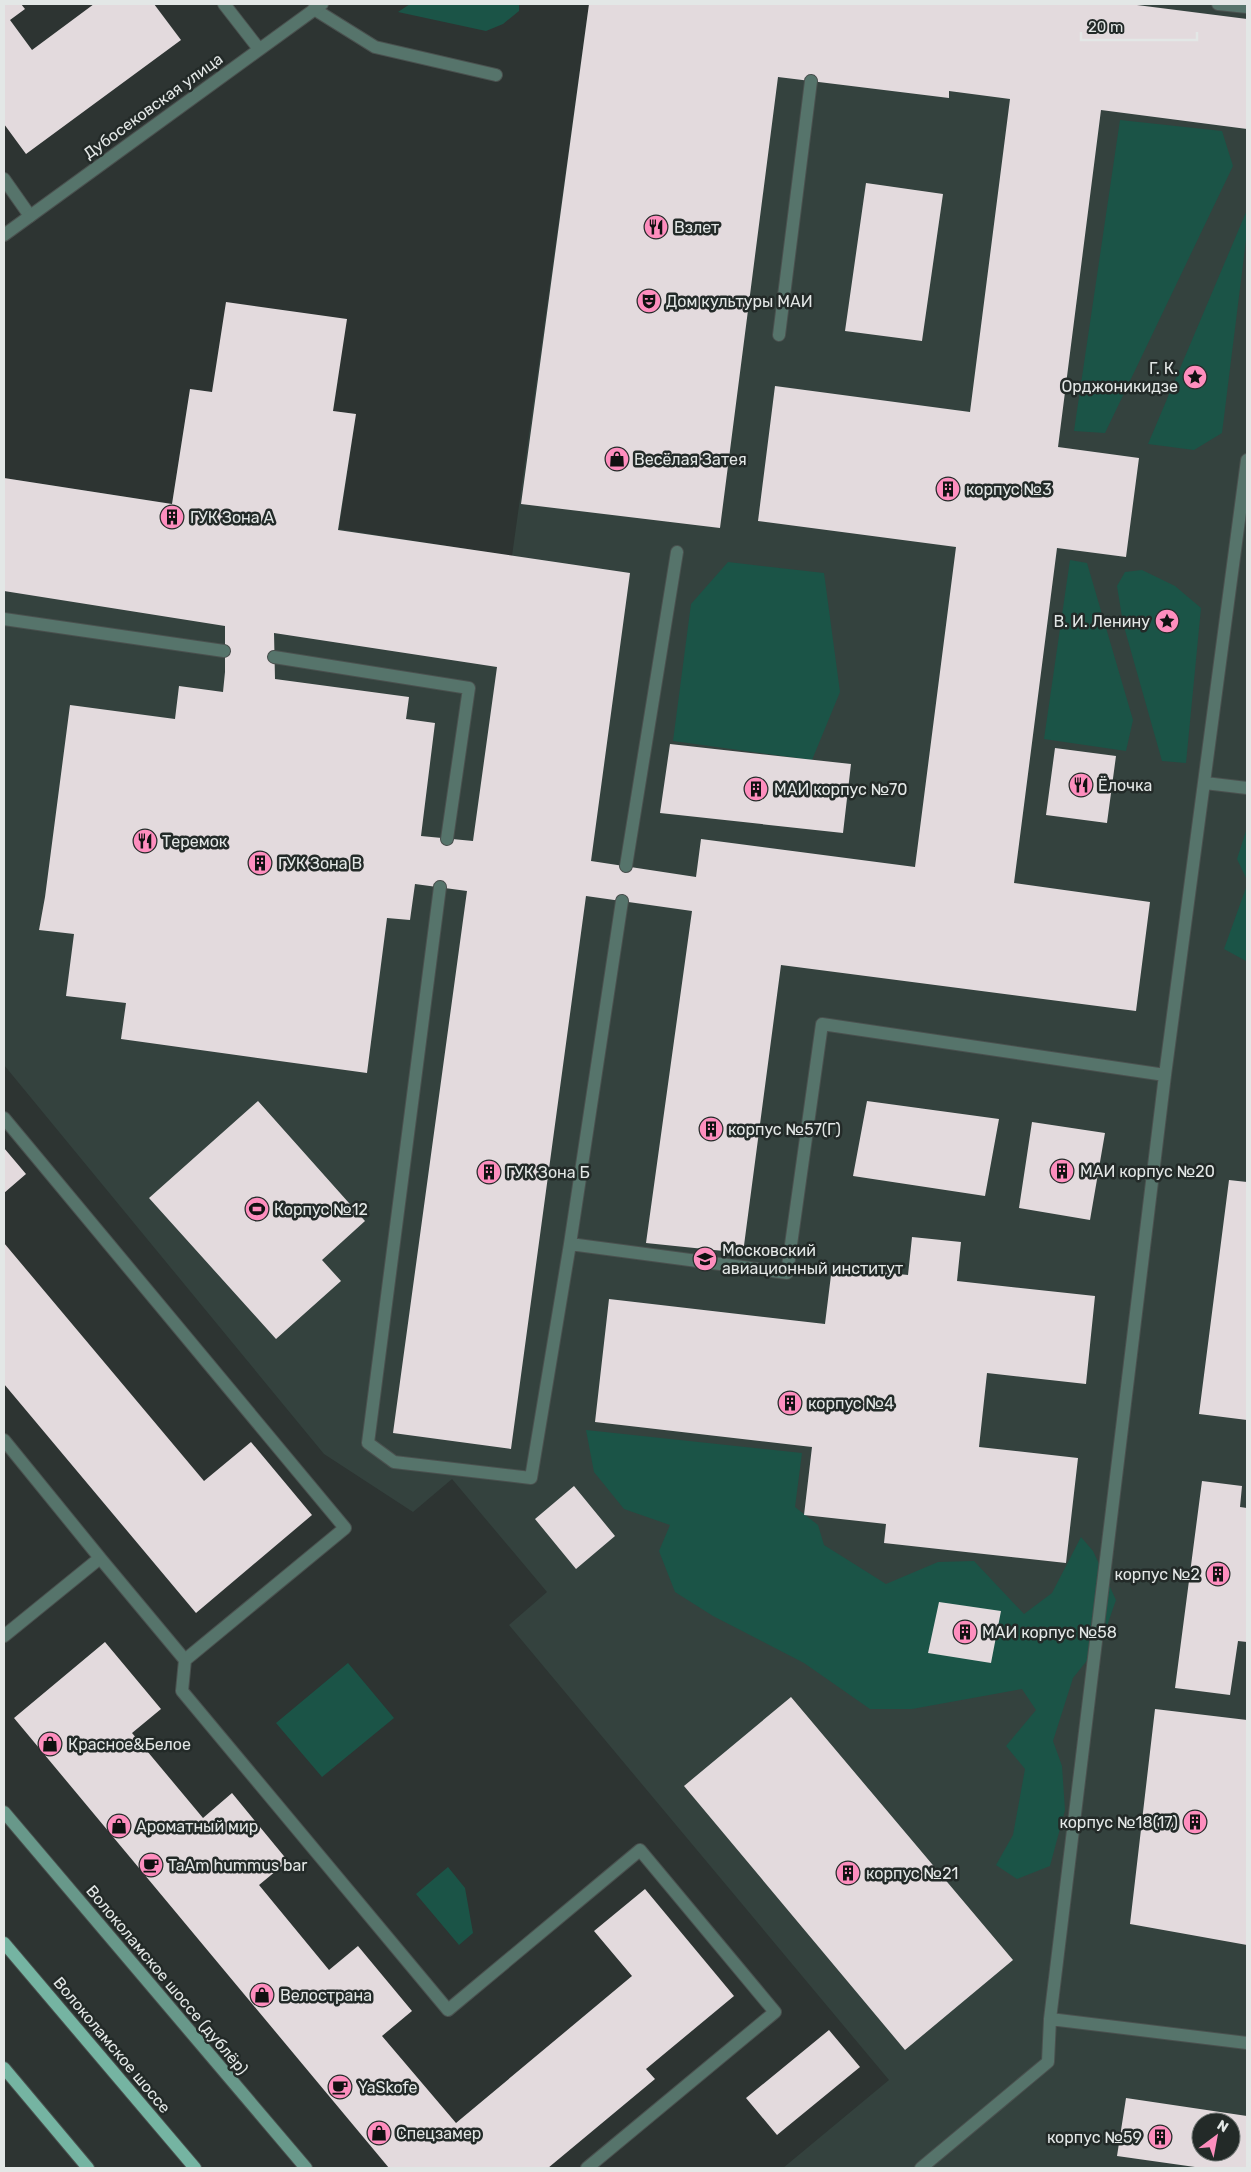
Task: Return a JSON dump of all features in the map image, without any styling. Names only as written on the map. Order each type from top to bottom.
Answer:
[{"type":"main road","name":"Волоколамское шоссе (дублёр)","points":[[4,1812],[306,2168]]},
{"type":"main road","name":"Волоколамское шоссе","points":[[4,1943],[195,2168]]},
{"type":"main road","points":[[4,2068],[88,2168]]},
{"type":"street","points":[[224,4],[258,49]]},
{"type":"street","points":[[1218,4],[1247,7]]},
{"type":"street","points":[[318,7],[375,47],[496,75]]},
{"type":"street","name":"Дубосековская улица","points":[[4,235],[318,7]]},
{"type":"street","points":[[779,335],[811,81]]},
{"type":"street","points":[[4,178],[30,216]]},
{"type":"street","points":[[921,2168],[1048,2062],[1050,2019],[1165,1075],[1247,460]]},
{"type":"street","points":[[626,866],[676,552]]},
{"type":"street","points":[[4,620],[224,651]]},
{"type":"street","points":[[274,657],[469,688],[447,839]]},
{"type":"street","points":[[1205,783],[1247,788]]},
{"type":"street","points":[[440,887],[368,1443],[394,1462],[531,1478],[570,1244],[622,901]]},
{"type":"street","points":[[570,1244],[787,1273],[822,1024],[1165,1075]]},
{"type":"street","points":[[4,1118],[345,1528],[185,1660],[182,1691],[448,2010],[640,1850],[775,2012],[587,2168]]},
{"type":"street","points":[[4,1440],[185,1660]]},
{"type":"street","points":[[4,1636],[100,1558]]},
{"type":"street","points":[[1050,2019],[1247,2042]]},
{"type":"shaded area","name":"Московский авиационный институт","points":[[589,4],[1247,4],[1247,2168],[783,2168],[889,2080],[509,1625],[547,1592],[452,1479],[413,1512],[324,1454],[4,1065],[4,478],[172,504],[190,389],[212,392],[284,372],[338,381],[333,411],[356,414],[339,529],[512,556]]},
{"type":"green space","points":[[410,4],[519,4],[519,11],[503,24],[486,31],[398,12]]},
{"type":"green space","points":[[1120,120],[1222,131],[1233,166],[1105,433],[1074,431]]},
{"type":"green space","points":[[1247,210],[1247,232],[1222,433],[1194,450],[1148,444]]},
{"type":"green space","points":[[1070,560],[1087,563],[1133,720],[1126,751],[1044,739]]},
{"type":"green space","points":[[728,562],[824,573],[840,692],[812,760],[673,741],[691,604]]},
{"type":"green space","points":[[1142,570],[1175,586],[1201,608],[1186,763],[1162,761],[1123,623],[1117,586],[1125,572]]},
{"type":"green space","points":[[1247,828],[1247,880],[1237,859]]},
{"type":"green space","points":[[1247,885],[1247,961],[1246,961],[1224,949]]},
{"type":"green space","points":[[586,1430],[802,1453],[795,1507],[818,1525],[824,1545],[886,1584],[938,1562],[974,1561],[1024,1614],[1052,1593],[1081,1537],[1093,1551],[1116,1600],[1101,1643],[1073,1678],[1053,1741],[1062,1766],[1065,1810],[1050,1866],[1017,1879],[996,1865],[1013,1835],[1025,1769],[1006,1746],[1036,1710],[1022,1689],[912,1709],[870,1709],[804,1663],[713,1616],[675,1592],[659,1551],[670,1525],[624,1509],[594,1472]]},
{"type":"green space","points":[[348,1663],[394,1718],[322,1777],[276,1723]]},
{"type":"green space","points":[[448,1867],[465,1888],[473,1933],[459,1945],[416,1894]]},
{"type":"building","points":[[4,4],[21,4],[25,9],[10,20],[32,50],[94,4],[154,4],[181,40],[26,154],[4,124]]},
{"type":"building","points":[[589,4],[1129,4],[1247,19],[1247,129],[1101,110],[1058,447],[1139,458],[1126,557],[1057,548],[1014,883],[1150,902],[1136,1011],[781,965],[743,1253],[646,1243],[692,911],[586,896],[511,1449],[393,1433],[467,891],[415,884],[410,920],[387,918],[367,1073],[121,1039],[126,1003],[66,996],[74,934],[39,930],[70,705],[175,719],[179,686],[223,692],[225,626],[4,591],[4,478],[172,504],[190,389],[212,392],[226,302],[347,319],[333,411],[356,414],[338,530],[630,573],[591,861],[696,877],[701,839],[915,867],[956,547],[758,521],[775,386],[970,412],[1010,99],[949,91],[949,98],[778,77],[720,528],[521,504]],"holes":[[[274,633],[497,667],[473,841],[421,836],[435,723],[406,719],[409,697],[275,679]]]},
{"type":"building","points":[[866,183],[943,194],[922,341],[845,331]]},
{"type":"building","name":"МАИ корпус №70","points":[[670,744],[851,764],[843,833],[660,813]]},
{"type":"building","name":"Ёлочка","points":[[1055,748],[1116,756],[1107,823],[1046,815]]},
{"type":"building","name":"Корпус №12","points":[[258,1101],[365,1221],[322,1260],[341,1281],[276,1339],[149,1198]]},
{"type":"building","points":[[867,1101],[999,1119],[985,1196],[853,1176]]},
{"type":"building","name":"МАИ корпус №20","points":[[1032,1122],[1105,1133],[1090,1220],[1019,1208]]},
{"type":"building","points":[[4,1148],[26,1174],[4,1193]]},
{"type":"building","points":[[1229,1180],[1247,1182],[1247,1420],[1199,1414]]},
{"type":"building","name":"корпус №4","points":[[912,1237],[961,1242],[957,1281],[1095,1296],[1086,1384],[987,1373],[979,1447],[1078,1458],[1066,1563],[884,1543],[886,1524],[804,1515],[812,1447],[595,1422],[609,1299],[825,1324],[832,1267],[908,1275]]},
{"type":"building","points":[[4,1243],[204,1481],[251,1442],[312,1515],[196,1613],[4,1384]]},
{"type":"building","name":"корпус №2","points":[[1202,1481],[1242,1486],[1240,1507],[1247,1508],[1247,1642],[1238,1641],[1230,1695],[1175,1688]]},
{"type":"building","points":[[574,1486],[615,1536],[576,1569],[535,1519]]},
{"type":"building","name":"МАИ корпус №58","points":[[939,1602],[1001,1611],[991,1663],[928,1653]]},
{"type":"building","points":[[105,1642],[161,1709],[132,1733],[203,1818],[232,1793],[288,1861],[259,1885],[329,1970],[358,1946],[412,2011],[382,2036],[456,2123],[632,1976],[594,1931],[645,1889],[734,1996],[646,2069],[655,2079],[548,2168],[389,2168],[14,1718]]},
{"type":"building","name":"корпус №21","points":[[791,1697],[1013,1960],[905,2050],[684,1786]]},
{"type":"building","name":"корпус №18(17)","points":[[1155,1709],[1247,1720],[1247,1945],[1130,1924]]},
{"type":"building","points":[[829,2030],[860,2067],[777,2135],[746,2098]]},
{"type":"building","name":"корпус №59","points":[[1126,2098],[1220,2112],[1191,2112],[1191,2162],[1241,2162],[1241,2115],[1247,2116],[1247,2168],[1202,2168],[1117,2156]]},
{"type":"place","name":"Взлет","points":[[656,227]]},
{"type":"place","name":"Дом культуры МАИ","points":[[649,301]]},
{"type":"place","name":"Г. К. Орджоникидзе","points":[[1195,377]]},
{"type":"place","name":"Весёлая Затея","points":[[617,459]]},
{"type":"place","name":"корпус №3","points":[[948,489]]},
{"type":"place","name":"ГУК Зона А","points":[[172,517]]},
{"type":"place","name":"В. И. Ленину","points":[[1167,621]]},
{"type":"place","name":"Ёлочка","points":[[1081,785]]},
{"type":"place","name":"МАИ корпус №70","points":[[756,789]]},
{"type":"place","name":"Теремок","points":[[145,841]]},
{"type":"place","name":"ГУК Зона В","points":[[260,863]]},
{"type":"place","name":"корпус №57(Г)","points":[[711,1129]]},
{"type":"place","name":"МАИ корпус №20","points":[[1062,1171]]},
{"type":"place","name":"ГУК Зона Б","points":[[489,1172]]},
{"type":"place","name":"Корпус №12","points":[[257,1209]]},
{"type":"place","name":"Московский авиационный институт","points":[[705,1259]]},
{"type":"place","name":"корпус №4","points":[[790,1403]]},
{"type":"place","name":"корпус №2","points":[[1218,1574]]},
{"type":"place","name":"МАИ корпус №58","points":[[965,1632]]},
{"type":"place","name":"Красное&Белое","points":[[50,1744]]},
{"type":"place","name":"корпус №18(17)","points":[[1195,1822]]},
{"type":"place","name":"Ароматный мир","points":[[119,1826]]},
{"type":"place","name":"TaAm hummus bar","points":[[151,1865]]},
{"type":"place","name":"корпус №21","points":[[848,1873]]},
{"type":"place","name":"Велострана","points":[[262,1995]]},
{"type":"place","name":"YaSkofe","points":[[340,2087]]},
{"type":"place","name":"Спецзамер","points":[[379,2133]]},
{"type":"place","name":"корпус №59","points":[[1160,2137]]}]
